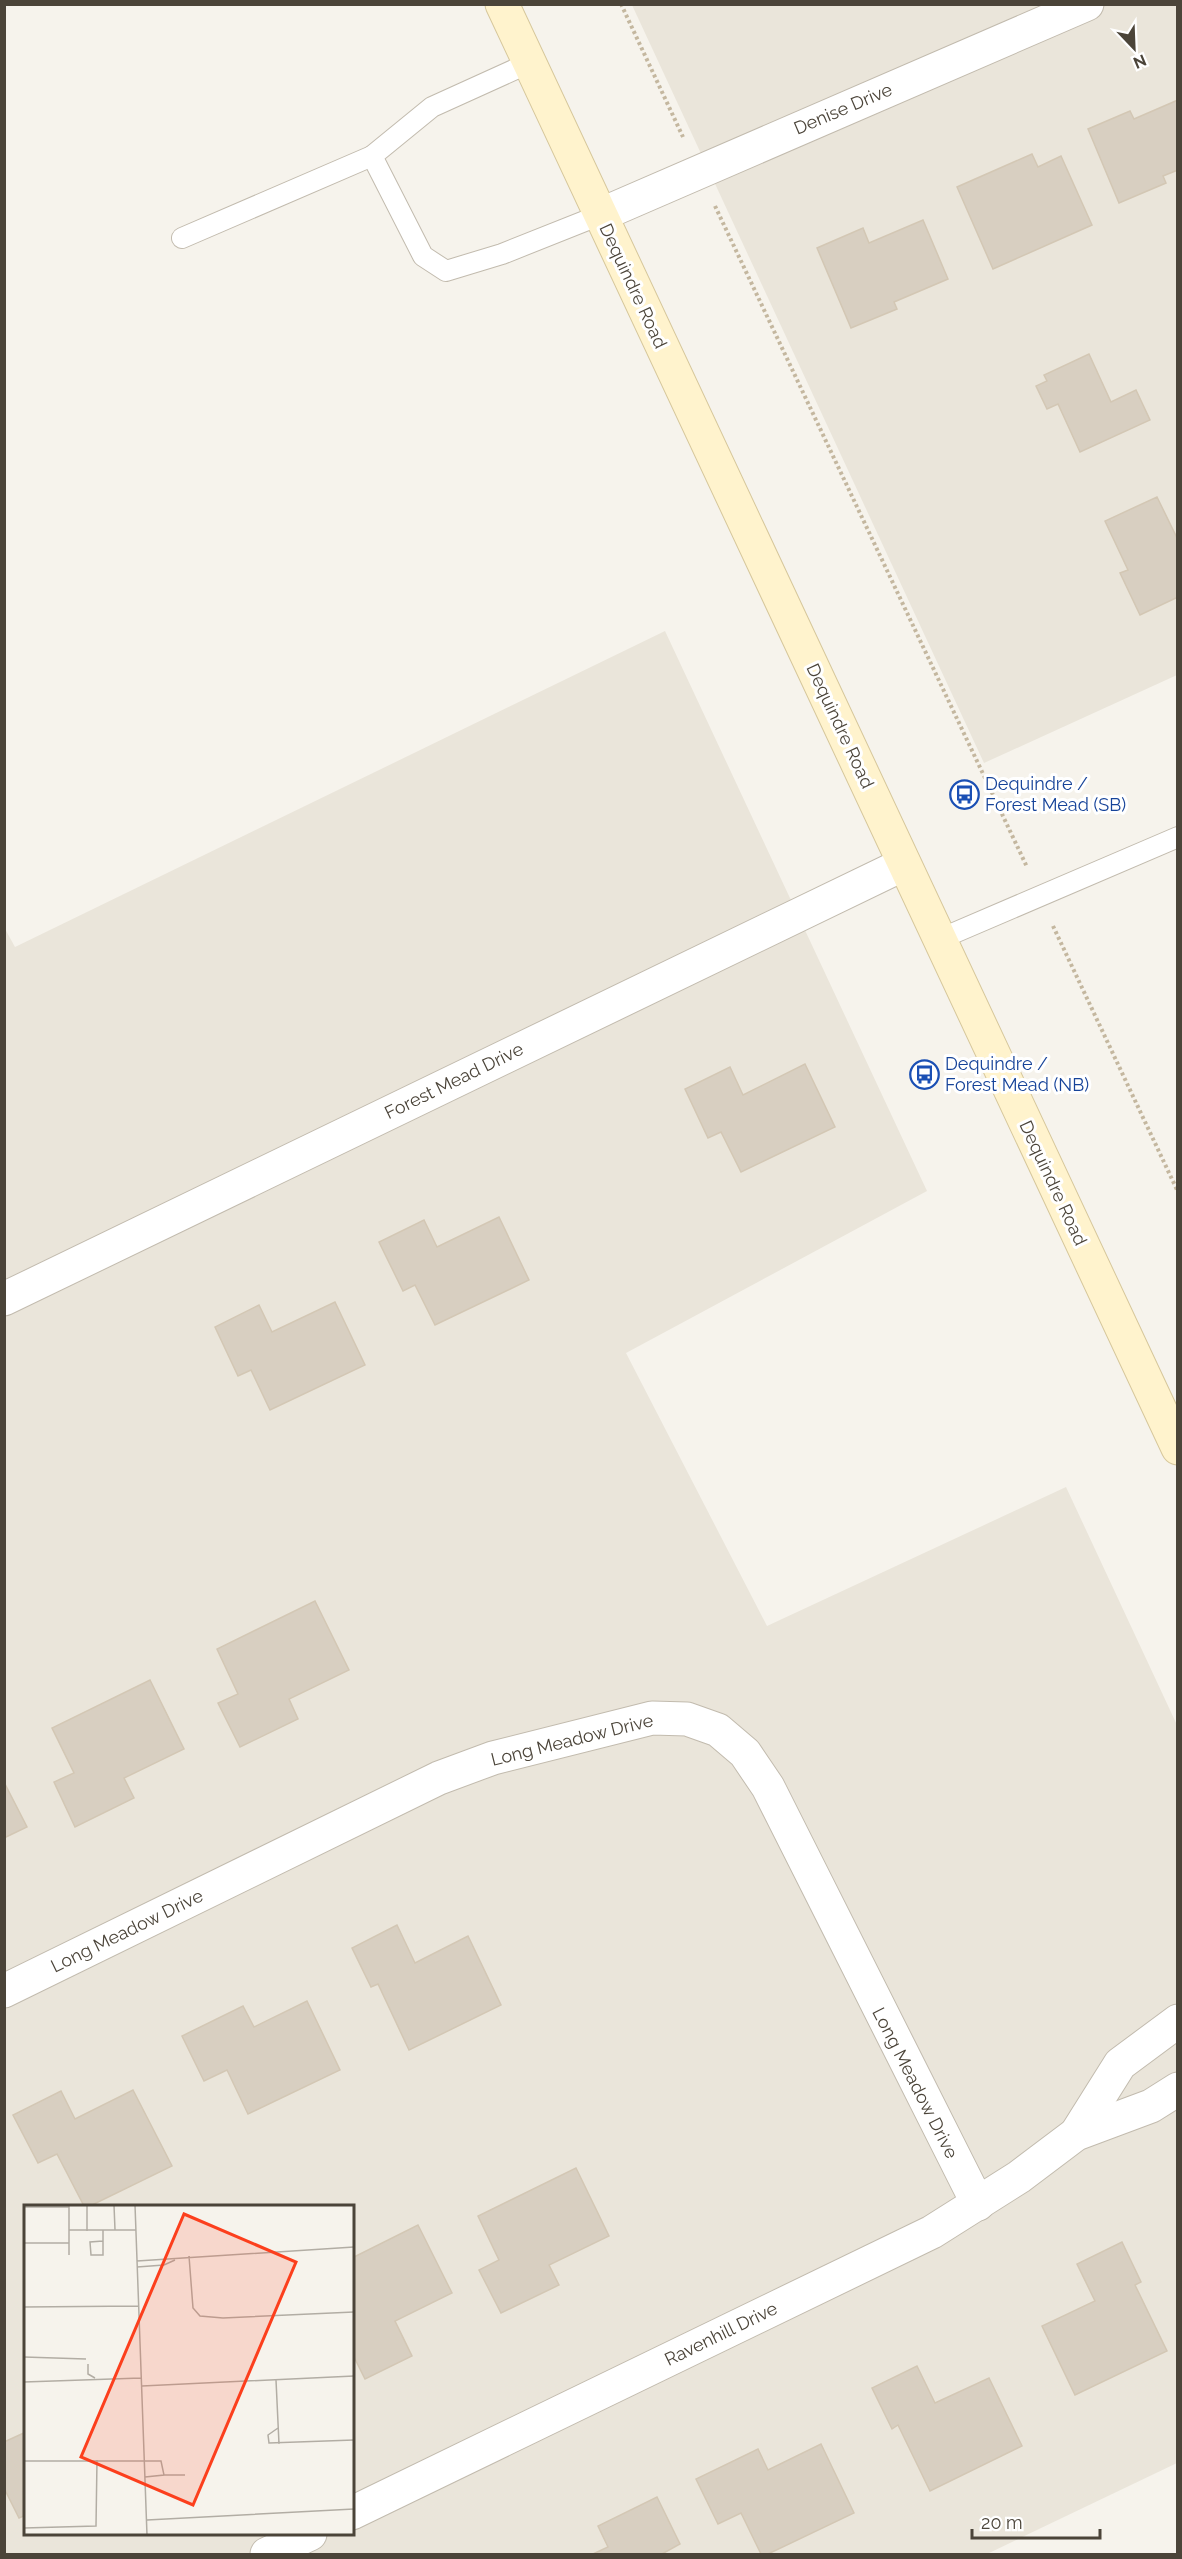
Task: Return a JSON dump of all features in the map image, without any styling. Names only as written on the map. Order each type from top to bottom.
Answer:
[{"type":"main road","name":"Dequindre Road","points":[[502,4],[1178,1448]]},
{"type":"street","name":"Denise Drive","points":[[600,215],[1021,17],[1087,4]]},
{"type":"street","name":"Forest Mead Drive","points":[[4,1299],[904,864]]},
{"type":"street","name":"Long Meadow Drive","points":[[4,1991],[439,1778],[493,1758],[612,1727],[652,1718],[687,1719],[718,1730],[745,1754],[768,1787],[978,2204]]},
{"type":"street","name":"Ravenhill Drive","points":[[1076,2134],[1120,2064],[1178,2021]]},
{"type":"street","name":"Ravenhill Drive","points":[[354,2512],[932,2232],[978,2204],[1076,2134],[1151,2106],[1178,2089]]},
{"type":"street","points":[[267,2554],[308,2535]]},
{"type":"lane","points":[[182,238],[372,156],[432,107],[529,63]]},
{"type":"lane","points":[[372,156],[423,256],[446,271],[502,254],[600,215]]},
{"type":"lane","points":[[939,939],[1178,837]]},
{"type":"path","points":[[621,4],[684,141]]},
{"type":"path","points":[[714,202],[1029,871]]},
{"type":"path","points":[[1050,920],[1178,1192]]},
{"type":"shaded area","points":[[632,5],[1177,5],[1177,675],[984,763]]},
{"type":"shaded area","points":[[665,631],[927,1191],[626,1353],[767,1626],[1066,1487],[1177,1725],[1177,2463],[987,2554],[5,2554],[4,927],[15,947]]},
{"type":"building","points":[[1178,100],[1178,170],[1163,176],[1166,183],[1119,203],[1088,129],[1130,111],[1134,119]]},
{"type":"building","points":[[1032,154],[1038,167],[1061,156],[1092,225],[993,269],[957,187]]},
{"type":"building","points":[[923,220],[948,279],[894,302],[897,309],[851,328],[817,248],[863,228],[869,243]]},
{"type":"building","points":[[1089,354],[1111,402],[1136,390],[1150,420],[1080,452],[1058,404],[1047,409],[1036,386],[1047,381],[1044,375]]},
{"type":"building","points":[[1157,497],[1178,540],[1178,597],[1140,615],[1120,573],[1128,570],[1105,521]]},
{"type":"building","points":[[805,1064],[835,1127],[741,1172],[721,1132],[708,1138],[685,1089],[730,1067],[743,1095]]},
{"type":"building","points":[[499,1217],[529,1280],[435,1325],[415,1285],[403,1291],[379,1242],[424,1220],[437,1247]]},
{"type":"building","points":[[335,1302],[365,1365],[270,1410],[251,1370],[238,1376],[215,1327],[259,1305],[272,1332]]},
{"type":"building","points":[[315,1601],[349,1670],[289,1699],[298,1719],[240,1747],[218,1703],[238,1694],[217,1649]]},
{"type":"building","points":[[150,1680],[184,1749],[124,1778],[134,1798],[75,1827],[54,1782],[74,1773],[52,1728]]},
{"type":"building","points":[[4,1782],[27,1827],[4,1838]]},
{"type":"building","points":[[397,1925],[415,1963],[468,1936],[501,2005],[409,2050],[378,1984],[371,1987],[352,1948]]},
{"type":"building","points":[[307,2001],[340,2070],[248,2114],[227,2070],[204,2081],[182,2036],[243,2006],[254,2027]]},
{"type":"building","points":[[133,2090],[172,2166],[92,2205],[83,2205],[57,2154],[38,2163],[13,2115],[61,2091],[75,2119]]},
{"type":"building","points":[[576,2168],[609,2236],[549,2265],[559,2285],[501,2313],[479,2270],[499,2260],[478,2216]]},
{"type":"building","points":[[418,2225],[452,2293],[395,2321],[412,2356],[365,2379],[354,2357],[354,2257]]},
{"type":"building","points":[[1122,2242],[1141,2282],[1135,2285],[1167,2351],[1075,2395],[1042,2326],[1095,2301],[1077,2264]]},
{"type":"building","points":[[917,2366],[935,2403],[989,2378],[1022,2446],[930,2491],[898,2425],[892,2429],[872,2388]]},
{"type":"building","points":[[24,2433],[24,2516],[19,2518],[4,2488],[4,2442]]},
{"type":"building","points":[[821,2444],[854,2513],[768,2554],[761,2554],[741,2513],[718,2524],[696,2479],[758,2449],[768,2470]]},
{"type":"building","points":[[657,2497],[680,2544],[662,2554],[593,2554],[608,2547],[598,2526]]},
{"type":"place","name":"Dequindre / Forest Mead (SB)","points":[[964,794]]},
{"type":"place","name":"Dequindre / Forest Mead (NB)","points":[[924,1074]]}]
